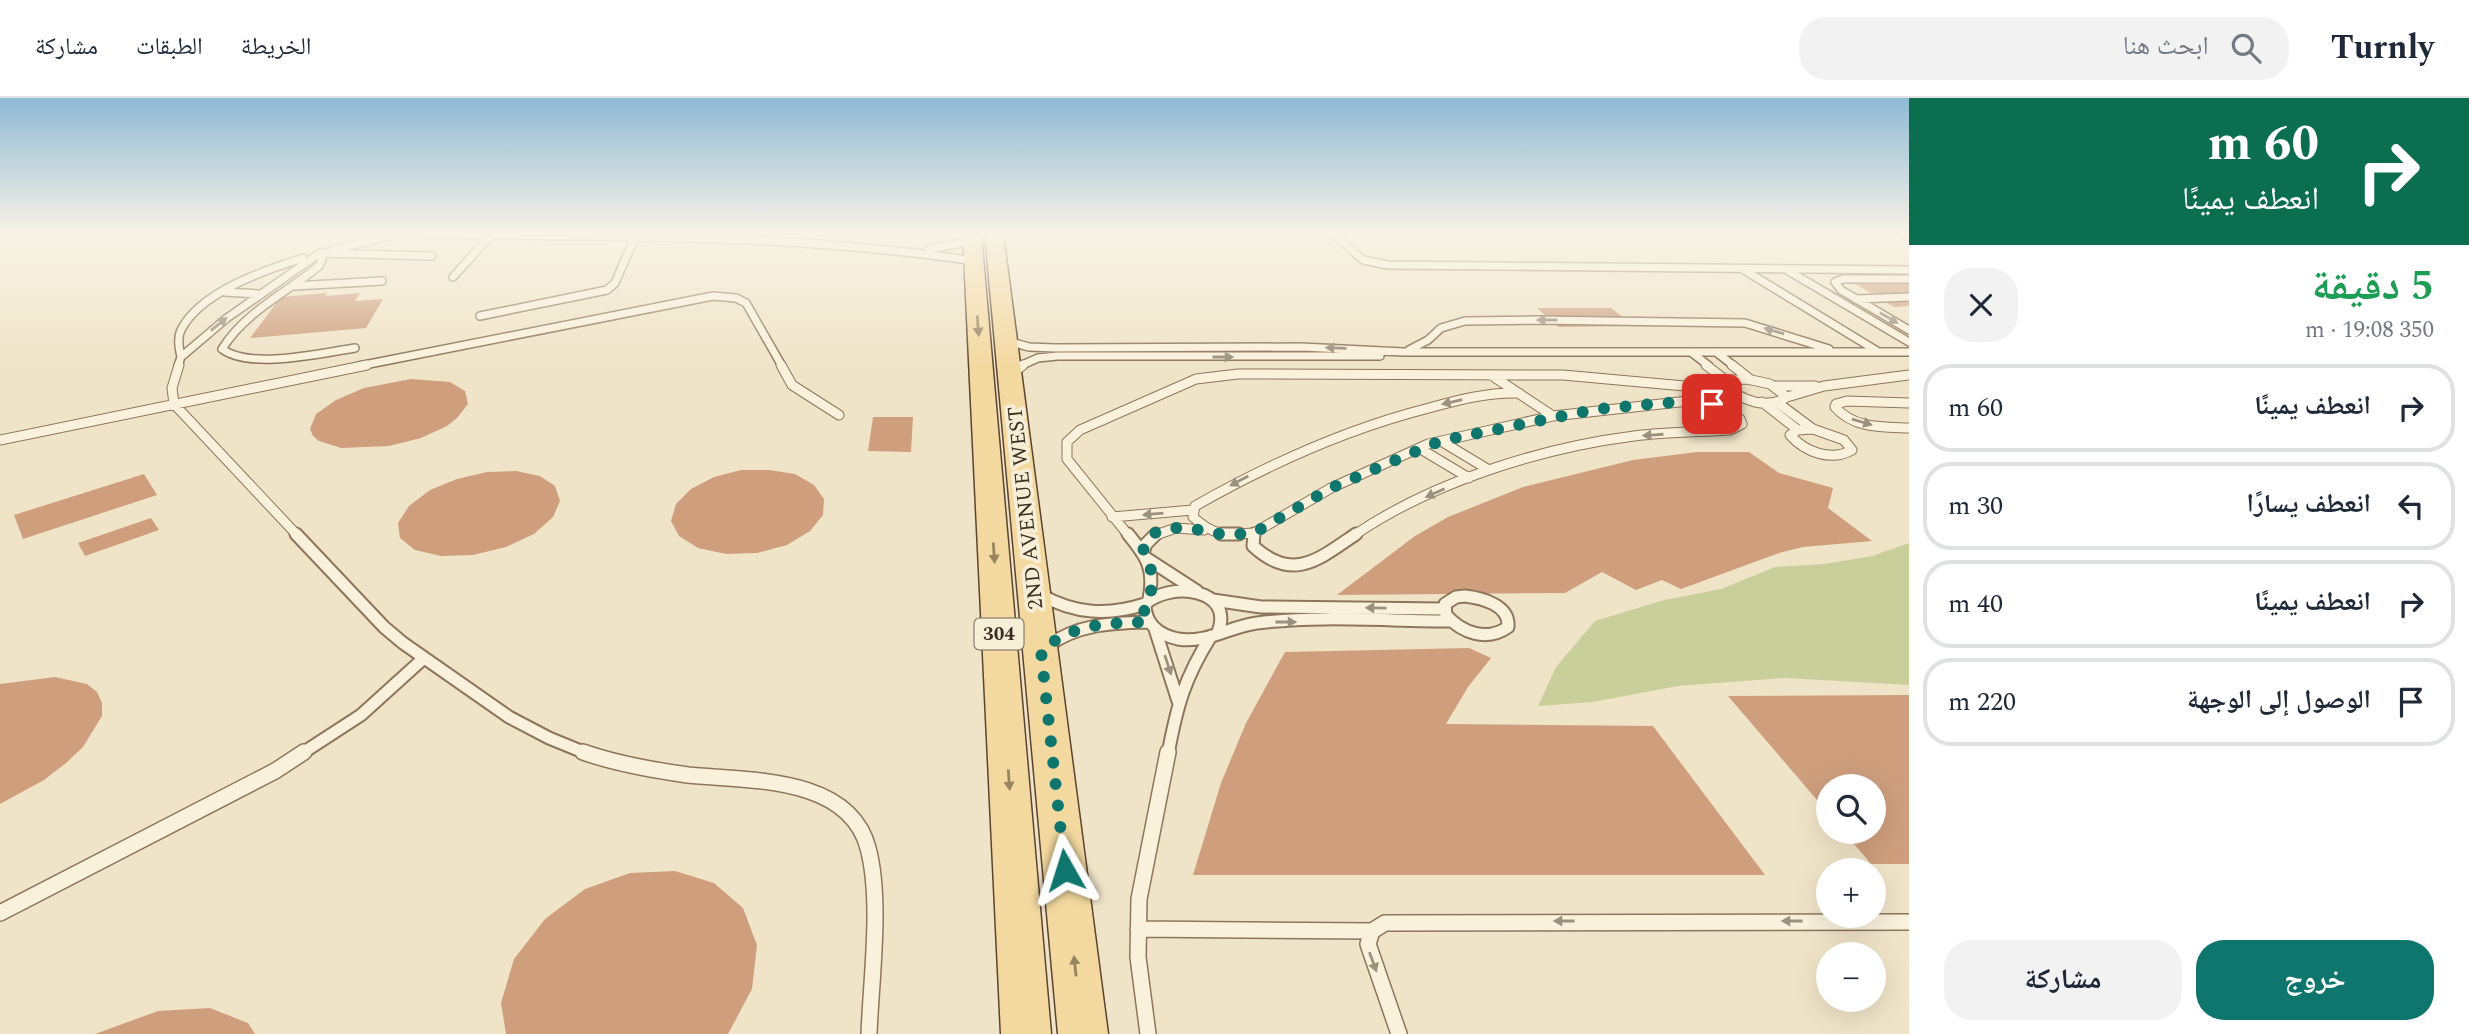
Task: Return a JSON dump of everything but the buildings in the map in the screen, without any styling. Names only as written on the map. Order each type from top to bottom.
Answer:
[{"type":"main road","name":"2ND AVENUE WEST","points":[[980,278],[1026,1034]]},
{"type":"main road","name":"2ND AVENUE WEST","points":[[989,278],[1007,341],[1083,1034]]},
{"type":"lane","points":[[253,278],[205,305],[185,325],[178,344],[181,357],[172,388],[174,404],[384,627],[509,717],[548,738],[594,756],[646,769],[762,780],[804,787],[840,805],[864,835],[873,872],[869,1034]]},
{"type":"lane","points":[[181,357],[258,294],[283,278]]},
{"type":"lane","points":[[303,278],[261,308],[227,340],[222,349],[224,353],[248,359],[355,348]]},
{"type":"lane","points":[[480,316],[607,290],[617,278]]},
{"type":"lane","points":[[1756,278],[1878,352]]},
{"type":"lane","points":[[1800,278],[1909,342]]},
{"type":"lane","points":[[1909,279],[1843,279],[1835,282],[1836,287],[1909,330]]},
{"type":"lane","points":[[291,286],[382,281]]},
{"type":"lane","points":[[225,292],[258,294]]},
{"type":"lane","points":[[0,440],[652,306],[717,296],[746,303],[792,385],[839,415]]},
{"type":"lane","points":[[1856,299],[1909,297]]},
{"type":"lane","points":[[1007,341],[1056,352],[1345,358],[1404,352],[1428,340],[1441,328],[1465,321],[1551,320],[1745,323],[1838,352]]},
{"type":"lane","points":[[1011,375],[1015,369],[1032,360],[1056,352],[1275,347],[1404,352],[1909,352]]},
{"type":"lane","points":[[1275,347],[1282,357]]},
{"type":"lane","points":[[1691,352],[1743,397],[1762,402],[1782,400],[1824,386]]},
{"type":"lane","points":[[1716,352],[1751,380],[1773,386],[1824,386],[1909,375]]},
{"type":"lane","points":[[1178,701],[1152,625],[1145,616],[1153,578],[1143,555],[1067,459],[1064,450],[1066,441],[1080,430],[1196,379],[1238,374],[1563,375],[1729,386],[1751,380]]},
{"type":"lane","points":[[1475,374],[1487,394]]},
{"type":"lane","points":[[1491,374],[1553,416]]},
{"type":"lane","points":[[1898,376],[1909,385]]},
{"type":"lane","points":[[1773,386],[1782,400],[1812,429]]},
{"type":"lane","points":[[1112,517],[1193,510],[1256,471],[1320,442],[1392,416],[1487,394],[1519,393]]},
{"type":"lane","points":[[1143,555],[1145,542],[1155,533],[1171,528],[1225,535],[1254,533],[1331,488],[1419,448],[1553,416],[1688,401],[1724,408],[1740,419],[1742,424],[1730,430],[1635,436],[1574,446],[1489,470],[1381,517],[1312,564],[1290,566],[1266,558],[1253,546],[1254,533]]},
{"type":"lane","points":[[1909,404],[1847,401],[1836,404],[1835,407],[1842,415],[1859,422],[1909,429]]},
{"type":"lane","points":[[1762,402],[1798,429],[1812,429],[1844,440],[1853,450],[1841,455],[1808,449],[1790,435],[1798,429]]},
{"type":"lane","points":[[1440,441],[1489,470]]},
{"type":"lane","points":[[1419,448],[1469,478]]},
{"type":"lane","points":[[1193,510],[1193,517],[1198,525],[1209,531]]},
{"type":"lane","points":[[1143,555],[1218,605],[1224,619],[1189,673],[1178,701],[1139,899],[1140,986],[1149,1034]]},
{"type":"lane","points":[[1035,591],[1050,600],[1086,612],[1115,612],[1147,602],[1157,594],[1178,589],[1261,607],[1444,609]]},
{"type":"lane","points":[[1456,597],[1475,597],[1494,604],[1507,615],[1509,621],[1504,631],[1488,635],[1468,631],[1451,621],[1444,609],[1445,604],[1456,597]]},
{"type":"lane","points":[[1041,651],[1069,632],[1087,626],[1152,625],[1183,639],[1272,622],[1451,621]]},
{"type":"lane","points":[[0,913],[275,771],[362,715],[424,658]]},
{"type":"lane","points":[[1138,929],[1372,931],[1385,923],[1394,922],[1909,922]]},
{"type":"lane","points":[[1372,931],[1369,951],[1399,1034]]},
{"type":"green space","points":[[1909,543],[1909,685],[1785,678],[1678,686],[1593,702],[1538,706],[1556,667],[1595,621],[1664,600],[1721,589],[1775,567],[1824,564],[1872,556]]},
{"type":"route","points":[[1065,870],[1041,651],[1054,640],[1087,626],[1148,622],[1144,610],[1152,592],[1153,578],[1143,552],[1145,542],[1155,533],[1171,528],[1189,528],[1225,535],[1254,533],[1331,488],[1440,441],[1597,409],[1688,401],[1712,404]]}]
